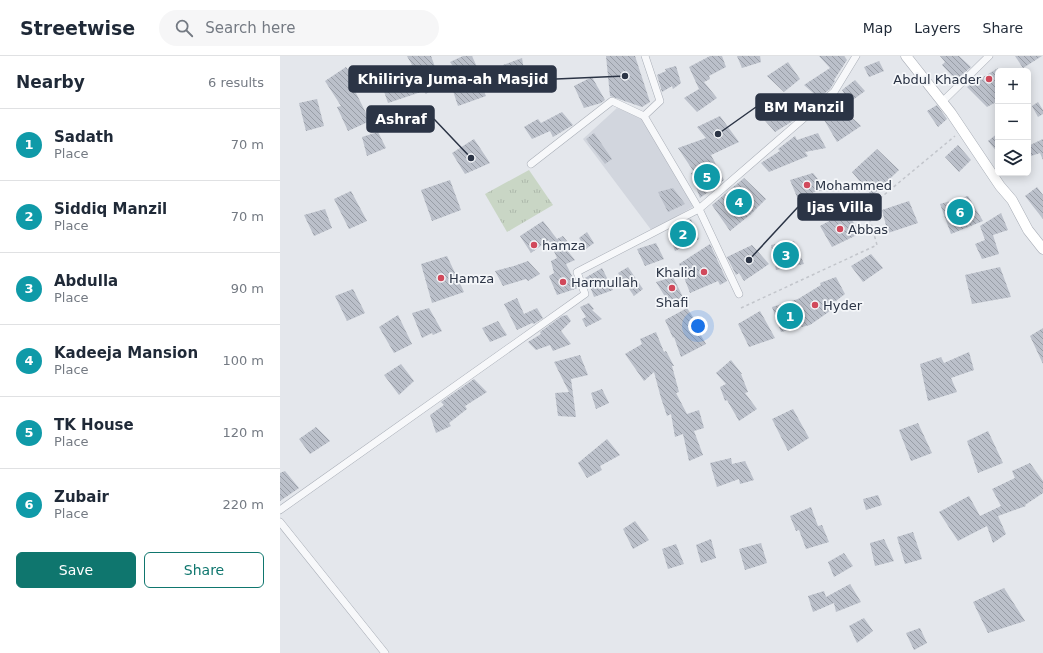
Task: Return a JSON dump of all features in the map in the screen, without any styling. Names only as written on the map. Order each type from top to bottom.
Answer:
[{"type":"main road","points":[[906,56],[932,87],[963,130],[1000,186],[1012,200],[1028,230],[1043,249]]},
{"type":"street","points":[[644,116],[660,101],[645,56]]},
{"type":"street","points":[[280,510],[585,294],[577,272],[699,209],[834,92],[856,56]]},
{"type":"street","points":[[942,102],[989,56]]},
{"type":"street","points":[[531,164],[612,102],[644,116],[699,209],[739,294]]},
{"type":"street","points":[[280,522],[384,653]]},
{"type":"path","points":[[741,308],[877,245],[867,209],[963,130]]},
{"type":"shaded area","points":[[617,108],[641,117],[694,206],[652,231],[583,139]]},
{"type":"green space","points":[[529,170],[553,205],[507,232],[485,194]]},
{"type":"building","points":[[407,56],[431,56],[441,83],[426,94],[424,91],[388,103],[379,77],[412,65]]},
{"type":"building","points":[[463,56],[472,56],[477,67],[461,78],[450,62]]},
{"type":"building","points":[[606,56],[635,56],[650,102],[642,107],[610,96]]},
{"type":"building","points":[[710,56],[722,56],[726,67],[709,76],[710,79],[704,82],[717,98],[697,112],[684,98],[699,89],[689,67]]},
{"type":"building","points":[[737,56],[760,56],[761,62],[742,68]]},
{"type":"building","points":[[819,56],[844,56],[847,60],[830,89],[819,98],[804,85],[830,68]]},
{"type":"building","points":[[940,56],[959,56],[971,67],[956,80],[942,65],[945,62]]},
{"type":"building","points":[[1015,56],[1042,56],[1023,68]]},
{"type":"building","points":[[522,58],[526,83],[507,89],[503,65]]},
{"type":"building","points":[[879,61],[884,71],[869,77],[864,67]]},
{"type":"building","points":[[788,62],[800,79],[784,92],[767,76]]},
{"type":"building","points":[[676,66],[681,83],[673,89],[672,86],[662,92],[657,75],[666,71],[665,69]]},
{"type":"building","points":[[346,67],[360,88],[355,91],[370,121],[348,131],[337,107],[341,106],[325,81]]},
{"type":"building","name":"Abdul Khader","points":[[995,70],[995,103],[987,107],[967,87]]},
{"type":"building","points":[[592,77],[605,100],[601,103],[584,108],[574,86]]},
{"type":"building","points":[[479,80],[486,96],[458,106],[452,88]]},
{"type":"building","points":[[855,80],[865,91],[850,102],[842,90]]},
{"type":"building","points":[[317,99],[324,126],[306,131],[299,103]]},
{"type":"building","points":[[779,100],[796,119],[775,132],[761,116]]},
{"type":"building","points":[[1038,102],[1043,110],[1043,114],[1038,117],[1032,106]]},
{"type":"building","points":[[839,105],[861,126],[837,142],[823,118]]},
{"type":"building","points":[[937,105],[947,119],[938,127],[927,111]]},
{"type":"building","points":[[562,112],[573,125],[553,137],[550,131],[532,139],[524,127],[538,119],[541,123]]},
{"type":"building","points":[[720,116],[739,142],[711,155],[724,180],[700,198],[691,173],[694,172],[678,148],[706,138],[697,127]]},
{"type":"building","points":[[378,132],[386,148],[367,156],[362,137]]},
{"type":"building","points":[[594,133],[612,159],[605,164],[586,139]]},
{"type":"building","points":[[818,133],[826,148],[805,152],[808,156],[769,172],[761,163],[780,151],[778,149],[795,136],[797,140]]},
{"type":"building","points":[[995,135],[995,149],[988,141]]},
{"type":"building","points":[[474,139],[490,163],[465,174],[452,153]]},
{"type":"building","points":[[1043,139],[1043,160],[1040,153],[1031,156],[1031,145]]},
{"type":"building","points":[[958,145],[971,160],[959,172],[945,157]]},
{"type":"building","points":[[877,149],[899,170],[872,196],[852,172]]},
{"type":"building","name":"Mohammed","points":[[813,173],[826,189],[797,197],[790,180]]},
{"type":"building","points":[[744,178],[766,199],[751,214],[730,231],[712,205]]},
{"type":"building","points":[[450,180],[461,210],[432,221],[421,190]]},
{"type":"building","points":[[1037,187],[1043,195],[1043,219],[1025,196]]},
{"type":"building","points":[[673,188],[685,204],[668,212],[658,192]]},
{"type":"building","points":[[351,191],[367,221],[349,229],[334,199]]},
{"type":"building","points":[[968,196],[983,221],[951,234],[940,204]]},
{"type":"building","points":[[909,201],[918,223],[888,233],[882,210]]},
{"type":"building","points":[[325,209],[332,228],[314,236],[304,215]]},
{"type":"building","name":"Abbas","points":[[846,212],[861,233],[832,247],[820,226]]},
{"type":"building","points":[[1001,213],[1008,230],[993,235],[999,254],[982,259],[975,244],[985,240],[980,226]]},
{"type":"building","points":[[691,219],[699,239],[675,251],[668,231]]},
{"type":"building","points":[[543,221],[557,239],[563,236],[571,246],[566,249],[575,260],[566,264],[578,288],[557,295],[549,276],[554,273],[551,261],[557,258],[549,240],[531,253],[520,236]]},
{"type":"building","points":[[587,232],[594,243],[586,249],[579,238]]},
{"type":"building","points":[[794,241],[804,264],[776,270],[771,245]]},
{"type":"building","points":[[656,243],[664,259],[645,266],[637,249]]},
{"type":"building","name":"Khalid","points":[[710,244],[727,281],[720,285],[718,281],[690,293],[679,264]]},
{"type":"building","points":[[752,245],[769,264],[744,281],[739,273],[736,275],[727,257]]},
{"type":"building","points":[[871,254],[883,268],[863,282],[851,266]]},
{"type":"building","name":"Hamza","points":[[447,256],[464,292],[432,303],[421,264]]},
{"type":"building","points":[[528,261],[540,274],[528,281],[526,279],[503,286],[495,271]]},
{"type":"building","points":[[628,267],[643,289],[634,296],[618,273]]},
{"type":"building","points":[[1000,267],[1011,297],[972,304],[965,275]]},
{"type":"building","points":[[602,268],[613,290],[594,297],[585,278]]},
{"type":"building","name":"Shafi","points":[[673,277],[683,297],[669,303],[656,282]]},
{"type":"building","points":[[836,277],[845,294],[828,307],[830,311],[810,325],[781,332],[772,307],[798,299],[821,285],[820,283]]},
{"type":"building","points":[[353,289],[365,313],[347,321],[335,296]]},
{"type":"building","points":[[517,298],[524,314],[537,308],[543,318],[534,324],[532,323],[517,330],[504,304]]},
{"type":"building","points":[[589,303],[594,309],[592,310],[602,319],[586,327],[582,319],[586,317],[580,307]]},
{"type":"building","points":[[429,308],[442,331],[433,335],[432,333],[422,338],[412,313]]},
{"type":"building","points":[[687,308],[697,323],[695,325],[706,344],[681,357],[674,337],[673,338],[665,320]]},
{"type":"building","points":[[760,311],[775,338],[749,347],[738,324]]},
{"type":"building","points":[[398,315],[412,344],[394,353],[379,327]]},
{"type":"building","points":[[567,315],[571,321],[561,331],[571,344],[553,351],[550,345],[536,350],[528,342],[541,334],[540,332],[562,316]]},
{"type":"building","points":[[498,321],[507,335],[490,342],[482,328]]},
{"type":"building","points":[[1043,328],[1043,364],[1030,336]]},
{"type":"building","points":[[656,332],[664,352],[666,351],[674,366],[672,366],[679,392],[676,393],[687,414],[699,410],[704,428],[694,431],[703,455],[689,461],[683,434],[675,437],[671,414],[667,416],[654,372],[644,381],[625,354],[642,344],[640,339]]},
{"type":"building","points":[[969,352],[974,370],[951,378],[957,392],[928,401],[920,364],[941,357],[944,363]]},
{"type":"building","points":[[580,355],[588,375],[571,379],[576,417],[558,416],[555,393],[569,392],[554,362]]},
{"type":"building","points":[[731,360],[742,374],[748,392],[745,393],[757,409],[739,421],[727,400],[725,401],[720,387],[726,384],[716,373]]},
{"type":"building","points":[[401,364],[414,381],[399,395],[384,375]]},
{"type":"building","points":[[474,379],[487,392],[465,406],[467,409],[449,423],[451,426],[436,433],[430,415],[444,405],[441,402]]},
{"type":"building","points":[[602,389],[609,403],[596,409],[591,393]]},
{"type":"building","points":[[793,409],[809,438],[788,451],[772,419]]},
{"type":"building","points":[[918,423],[932,453],[911,461],[899,430]]},
{"type":"building","points":[[316,427],[330,441],[310,454],[299,439]]},
{"type":"building","points":[[988,431],[1003,463],[978,473],[967,441]]},
{"type":"building","points":[[607,439],[620,455],[600,466],[602,470],[587,478],[578,463]]},
{"type":"building","points":[[731,458],[732,464],[745,461],[754,480],[740,484],[739,479],[717,487],[710,463]]},
{"type":"building","points":[[1030,463],[1043,481],[1043,493],[1025,505],[1026,506],[998,516],[1006,534],[993,543],[987,526],[958,541],[939,512],[969,496],[980,516],[1001,506],[992,489],[1015,478],[1012,471]]},
{"type":"building","points":[[285,471],[299,488],[280,501],[280,473]]},
{"type":"building","points":[[878,495],[882,505],[866,510],[863,499]]},
{"type":"building","points":[[811,507],[818,526],[822,525],[829,542],[806,549],[799,530],[796,531],[790,516]]},
{"type":"building","points":[[635,521],[649,540],[633,549],[623,529]]},
{"type":"building","points":[[913,532],[922,559],[905,564],[897,537]]},
{"type":"building","points":[[711,539],[716,558],[701,563],[696,545]]},
{"type":"building","points":[[884,539],[894,561],[875,566],[870,543]]},
{"type":"building","points":[[761,543],[767,563],[745,570],[739,549]]},
{"type":"building","points":[[676,544],[684,564],[668,569],[662,549]]},
{"type":"building","points":[[844,553],[853,566],[834,577],[828,562]]},
{"type":"building","points":[[850,584],[861,602],[836,612],[834,603],[813,612],[808,596],[824,591],[826,597]]},
{"type":"building","points":[[1004,588],[1025,621],[988,633],[973,602]]},
{"type":"building","points":[[864,618],[873,631],[857,643],[849,626]]},
{"type":"building","points":[[920,628],[927,643],[914,650],[906,633]]},
{"type":"place","name":"Khiliriya Juma-ah Masjid","points":[[625,76]]},
{"type":"place","name":"Abdul Khader","points":[[989,79]]},
{"type":"place","name":"BM Manzil","points":[[718,134]]},
{"type":"place","name":"Ashraf","points":[[471,158]]},
{"type":"place","name":"TK House","points":[[707,177]]},
{"type":"place","name":"Mohammed","points":[[807,185]]},
{"type":"place","name":"Kadeeja Mansion","points":[[739,202]]},
{"type":"place","name":"Zubair","points":[[960,212]]},
{"type":"place","name":"Abbas","points":[[840,229]]},
{"type":"place","name":"Siddiq Manzil","points":[[683,234]]},
{"type":"place","name":"hamza","points":[[534,245]]},
{"type":"place","name":"Abdulla","points":[[786,255]]},
{"type":"place","name":"Ijas Villa","points":[[749,260]]},
{"type":"place","name":"Khalid","points":[[704,272]]},
{"type":"place","name":"Hamza","points":[[441,278]]},
{"type":"place","name":"Harmullah","points":[[563,282]]},
{"type":"place","name":"Shafi","points":[[672,288]]},
{"type":"place","name":"Hyder","points":[[815,305]]},
{"type":"place","name":"Sadath","points":[[790,316]]}]
